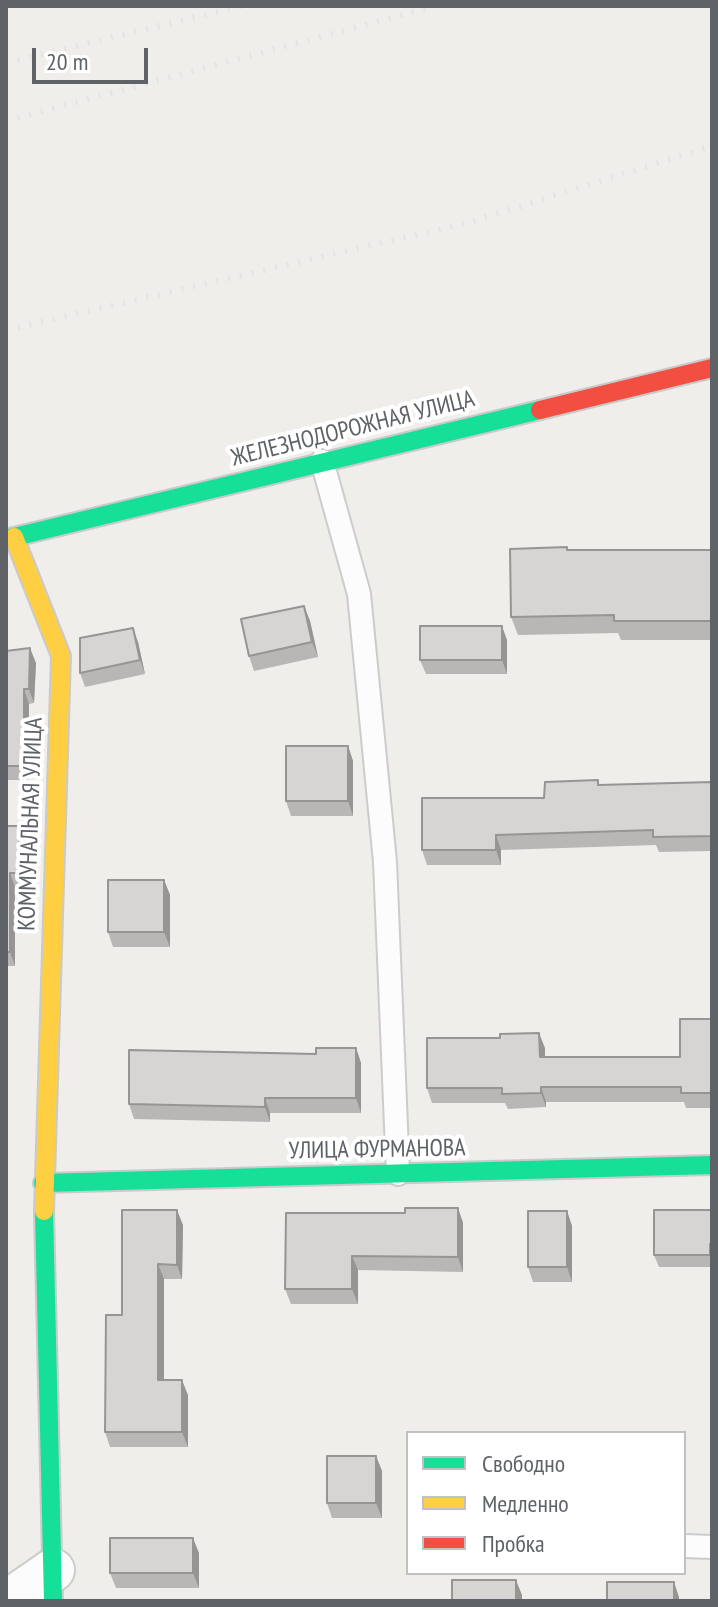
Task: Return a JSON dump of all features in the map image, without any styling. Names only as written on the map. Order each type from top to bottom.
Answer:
[{"type":"street","name":"ЖЕЛЕЗНОДОРОЖНАЯ УЛИЦА","points":[[10,538],[712,368]]},
{"type":"street","name":"КОММУНАЛЬНАЯ УЛИЦА","points":[[10,538],[61,656],[43,1183],[53,1586]]},
{"type":"street","name":"УЛИЦА ФУРМАНОВА","points":[[43,1183],[712,1165]]},
{"type":"street","points":[[8,1601],[53,1586]]},
{"type":"lane","points":[[322,461],[359,594],[385,862],[398,1174]]},
{"type":"lane","points":[[686,1546],[712,1547]]},
{"type":"building","points":[[567,547],[567,550],[712,550],[712,621],[614,621],[614,615],[511,617],[510,549]]},
{"type":"building","points":[[304,606],[312,642],[249,656],[241,619]]},
{"type":"building","points":[[420,626],[502,626],[502,660],[420,660]]},
{"type":"building","points":[[133,628],[140,660],[80,673],[80,638]]},
{"type":"building","points":[[30,648],[29,689],[24,689],[24,766],[6,766],[6,651]]},
{"type":"building","points":[[286,746],[348,746],[348,801],[286,801]]},
{"type":"building","points":[[598,780],[598,785],[712,782],[712,836],[653,837],[653,830],[496,835],[496,850],[422,850],[422,798],[544,798],[545,782]]},
{"type":"building","points":[[6,826],[19,826],[19,873],[10,873],[10,952],[6,952]]},
{"type":"building","points":[[108,880],[164,880],[164,932],[108,932]]},
{"type":"building","points":[[680,1019],[712,1019],[712,1093],[681,1093],[681,1087],[541,1087],[541,1093],[502,1094],[502,1088],[427,1088],[427,1038],[500,1038],[500,1034],[539,1033],[540,1057],[680,1057]]},
{"type":"building","points":[[316,1048],[356,1048],[356,1098],[265,1098],[265,1107],[129,1104],[129,1050],[316,1054]]},
{"type":"building","points":[[405,1208],[458,1208],[458,1257],[352,1256],[352,1289],[285,1289],[286,1213],[405,1213]]},
{"type":"building","points":[[122,1210],[177,1210],[177,1265],[158,1264],[158,1380],[182,1380],[182,1432],[105,1432],[106,1315],[122,1315]]},
{"type":"building","points":[[654,1210],[712,1210],[710,1255],[654,1255]]},
{"type":"building","points":[[528,1211],[567,1211],[567,1267],[528,1267]]},
{"type":"building","points":[[327,1456],[376,1456],[376,1503],[327,1503]]},
{"type":"building","points":[[110,1538],[193,1538],[193,1573],[110,1573]]},
{"type":"building","points":[[452,1580],[516,1580],[516,1601],[452,1601]]},
{"type":"building","points":[[607,1582],[674,1582],[674,1601],[607,1601]]},
{"type":"railway","points":[[6,63],[241,6]]},
{"type":"railway","points":[[6,121],[436,6]]},
{"type":"railway","points":[[6,330],[467,223],[712,146]]},
{"type":"traffic: fast","points":[[6,539],[540,410]]},
{"type":"traffic: fast","points":[[43,1183],[712,1165]]},
{"type":"traffic: fast","points":[[44,1211],[53,1601]]},
{"type":"traffic: slow","points":[[14,537],[61,656],[44,1211]]},
{"type":"traffic: jam","points":[[540,410],[712,368]]}]
